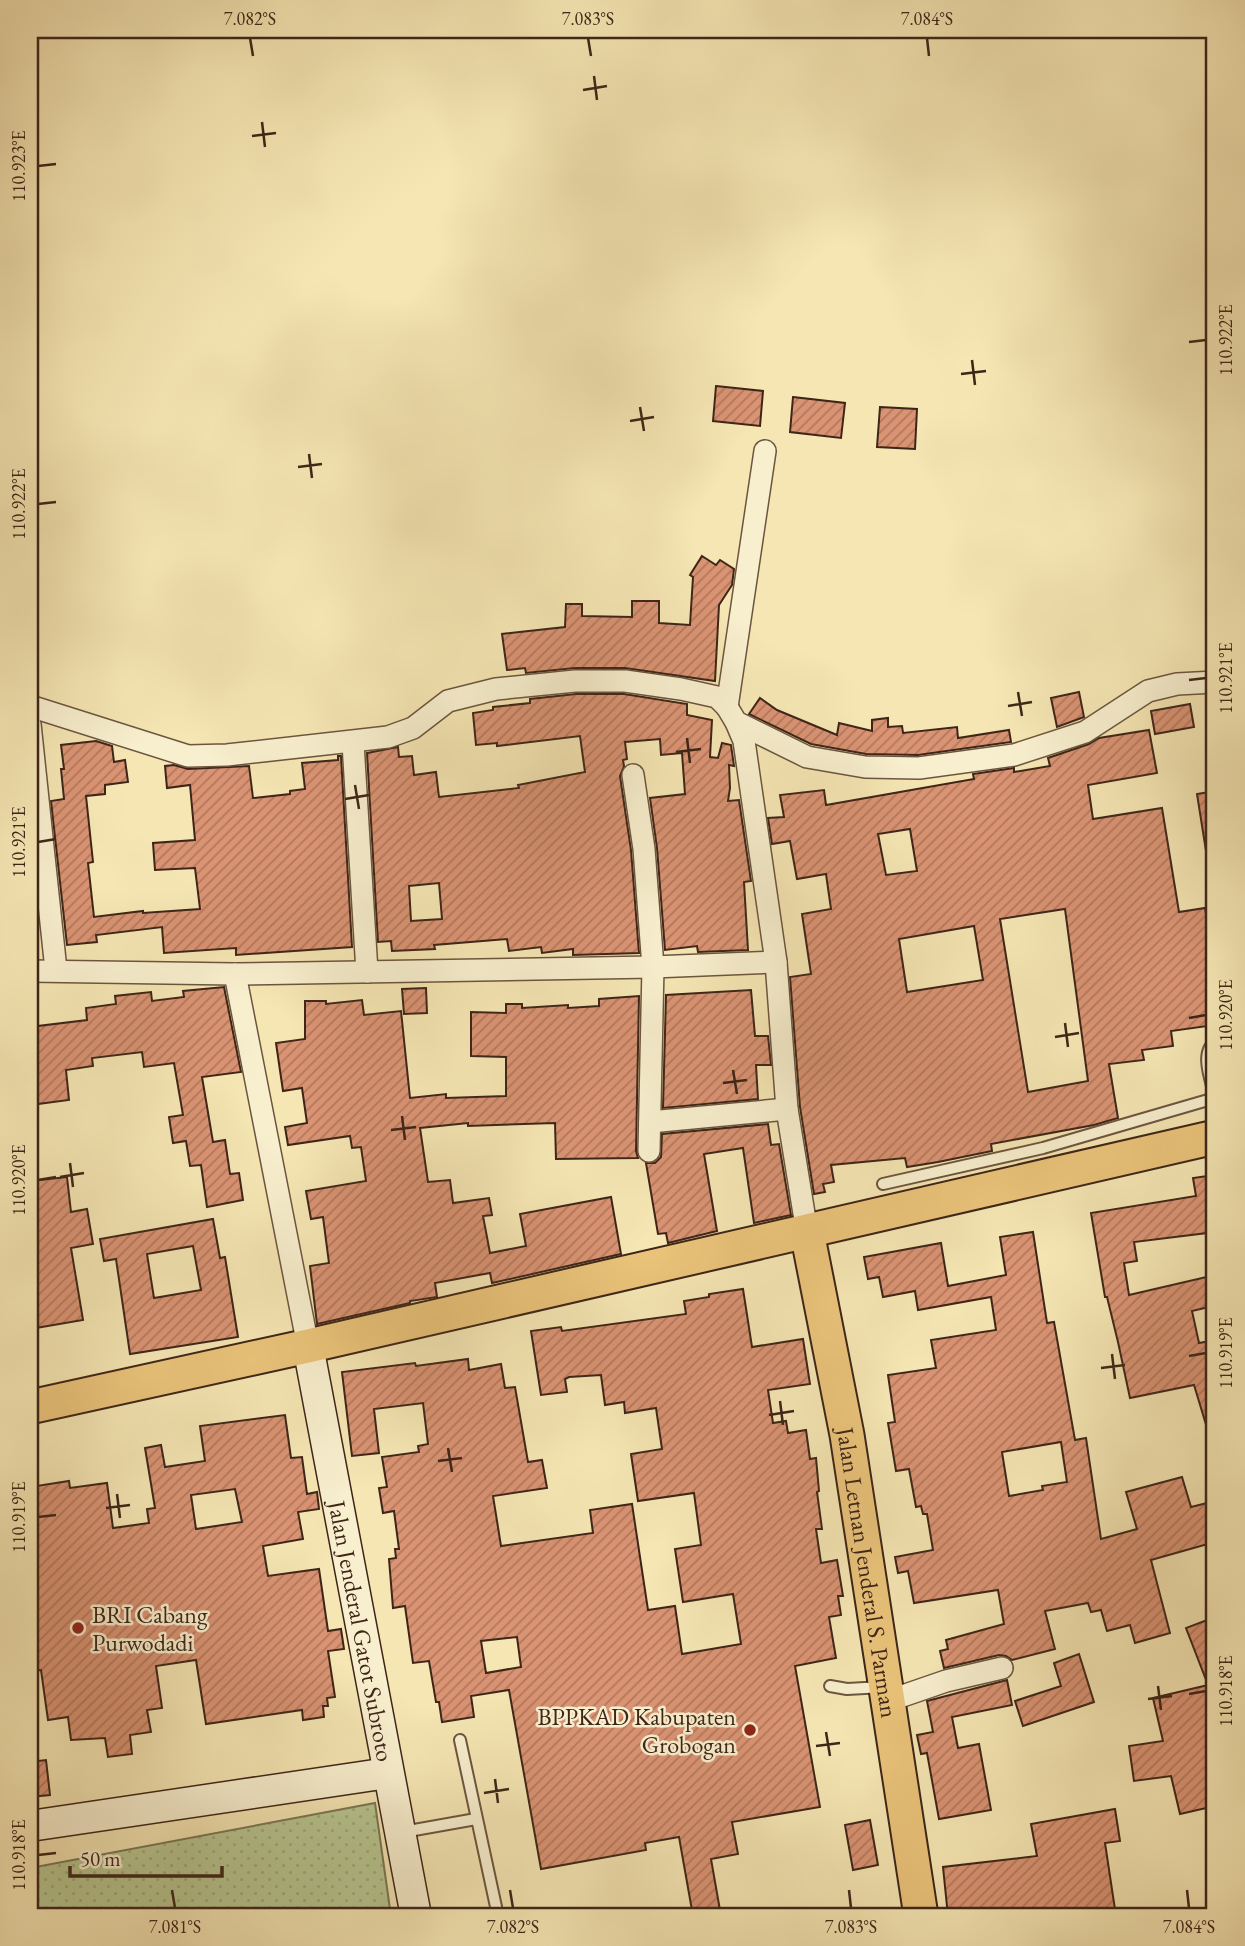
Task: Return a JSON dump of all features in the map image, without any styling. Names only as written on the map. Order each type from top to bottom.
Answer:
[{"type":"main road","points":[[30,1407],[1215,1137]]},
{"type":"main road","name":"Jalan Letnan Jenderal S. Parman","points":[[807,1232],[847,1435],[921,1916]]},
{"type":"main road","name":"Jalan Jenderal Gatot Subroto","points":[[307,1346],[416,1916]]},
{"type":"main road","points":[[30,1826],[388,1773]]},
{"type":"street","points":[[732,715],[765,450]]},
{"type":"street","points":[[30,706],[188,756],[227,755],[388,737],[413,728],[448,701],[496,689],[575,681],[625,681],[718,697],[732,715],[744,741],[776,962],[787,1109],[807,1232]]},
{"type":"street","points":[[732,715],[807,757],[865,768],[919,768],[1014,755],[1085,732],[1148,691],[1177,684],[1215,682]]},
{"type":"street","points":[[30,724],[56,971]]},
{"type":"street","points":[[353,743],[367,972]]},
{"type":"street","points":[[633,775],[643,849],[653,967],[649,1151]]},
{"type":"street","points":[[30,971],[235,974],[653,967],[776,962]]},
{"type":"street","points":[[235,974],[307,1346]]},
{"type":"street","points":[[650,1122],[787,1109]]},
{"type":"street","points":[[887,1694],[1002,1668]]},
{"type":"lane","points":[[883,1184],[1043,1147],[1215,1098],[1207,1056],[1209,1046],[1215,1042]]},
{"type":"lane","points":[[830,1686],[887,1694]]},
{"type":"lane","points":[[460,1740],[498,1916]]},
{"type":"lane","points":[[400,1833],[476,1819]]},
{"type":"green space","points":[[375,1803],[391,1916],[30,1916],[30,1868]]},
{"type":"building","points":[[716,386],[763,391],[760,426],[713,421]]},
{"type":"building","points":[[793,397],[845,403],[841,438],[790,432]]},
{"type":"building","points":[[880,407],[917,409],[915,449],[877,447]]},
{"type":"building","points":[[702,556],[716,565],[720,560],[734,569],[732,585],[719,605],[715,681],[625,668],[575,668],[526,673],[525,668],[507,670],[502,634],[565,627],[566,604],[582,604],[582,616],[632,617],[632,601],[659,601],[659,623],[690,625],[693,577],[690,575]]},
{"type":"building","points":[[1079,692],[1084,717],[1057,727],[1051,698]]},
{"type":"building","points":[[576,694],[624,694],[687,704],[687,715],[712,720],[710,757],[718,758],[722,743],[731,745],[734,766],[729,765],[728,801],[739,800],[751,881],[744,882],[748,950],[698,952],[697,946],[665,950],[650,798],[685,794],[682,753],[661,755],[660,739],[625,742],[627,759],[623,760],[620,776],[631,850],[639,953],[573,955],[573,949],[542,953],[541,947],[509,951],[507,939],[434,945],[435,949],[392,951],[391,941],[378,942],[367,753],[398,747],[399,757],[412,756],[414,775],[436,772],[439,797],[519,788],[518,785],[585,772],[580,736],[497,746],[497,743],[476,745],[473,713],[493,710],[493,707],[530,703],[530,699]],"holes":[[[439,883],[442,919],[411,921],[409,886]]]},
{"type":"building","points":[[760,698],[777,710],[837,735],[839,723],[872,731],[872,720],[888,718],[888,727],[902,726],[903,733],[957,727],[958,738],[1009,730],[1011,742],[918,755],[866,754],[811,744],[749,714]]},
{"type":"building","points":[[1190,704],[1194,727],[1155,734],[1151,711]]},
{"type":"building","points":[[1149,730],[1157,773],[1088,785],[1093,819],[1162,808],[1179,912],[1205,908],[1206,914],[1215,912],[1215,1025],[1171,1031],[1173,1046],[1142,1050],[1144,1060],[1109,1064],[1118,1118],[991,1144],[992,1151],[938,1162],[907,1167],[905,1158],[831,1165],[834,1182],[823,1184],[825,1192],[814,1194],[800,1107],[790,977],[811,974],[802,914],[831,909],[826,874],[797,879],[790,841],[772,844],[768,818],[784,817],[780,795],[824,790],[826,805],[974,779],[973,774],[1014,768],[1014,772],[1050,766],[1048,758],[1099,738]],"holes":[[[910,829],[917,871],[886,875],[878,834]],[[1065,909],[1088,1081],[1028,1092],[1000,919]],[[974,926],[983,980],[907,992],[899,939]]]},
{"type":"building","points":[[96,741],[112,746],[114,762],[125,760],[128,782],[105,785],[105,794],[86,796],[93,862],[88,863],[94,917],[143,911],[200,909],[195,868],[155,870],[153,843],[195,840],[190,785],[167,788],[165,766],[174,765],[188,769],[249,766],[253,798],[290,794],[290,791],[305,789],[302,763],[338,760],[338,756],[341,756],[352,947],[236,955],[236,948],[164,953],[162,927],[96,935],[97,942],[67,945],[51,801],[64,799],[61,745]]},
{"type":"building","points":[[1215,791],[1215,850],[1206,851],[1197,794]]},
{"type":"building","points":[[30,847],[38,921],[30,922]]},
{"type":"building","points":[[224,987],[241,1072],[202,1077],[213,1142],[225,1140],[230,1174],[239,1173],[243,1200],[207,1207],[201,1165],[190,1166],[186,1141],[173,1143],[169,1117],[183,1115],[174,1063],[144,1067],[142,1052],[92,1058],[93,1066],[66,1070],[69,1100],[30,1105],[30,1027],[87,1020],[86,1008],[116,1004],[115,996],[151,992],[152,1001],[184,997],[183,991]]},
{"type":"building","points":[[426,988],[427,1013],[404,1014],[402,989]]},
{"type":"building","points":[[751,990],[755,1036],[768,1036],[771,1065],[756,1065],[758,1099],[663,1108],[666,995]]},
{"type":"building","points":[[639,996],[638,1158],[556,1159],[555,1123],[468,1126],[468,1123],[420,1128],[428,1182],[450,1180],[453,1203],[489,1198],[492,1215],[483,1216],[490,1253],[526,1246],[520,1214],[611,1197],[621,1254],[492,1283],[490,1273],[435,1283],[437,1297],[317,1324],[310,1266],[329,1263],[323,1217],[311,1219],[306,1191],[366,1181],[361,1147],[352,1148],[350,1136],[288,1145],[285,1127],[307,1123],[302,1088],[283,1091],[276,1043],[305,1039],[305,1001],[326,1001],[326,1004],[362,1000],[364,1015],[401,1011],[410,1098],[446,1094],[446,1098],[506,1096],[506,1057],[471,1056],[471,1012],[506,1013],[506,1004],[522,1004],[522,1008],[599,1006],[599,999]]},
{"type":"building","points":[[768,1124],[771,1145],[779,1144],[791,1215],[754,1223],[743,1148],[704,1154],[717,1231],[668,1243],[666,1233],[658,1234],[646,1163],[655,1163],[661,1157],[662,1134]]},
{"type":"building","points":[[1215,1175],[1215,1232],[1134,1242],[1137,1261],[1124,1263],[1129,1295],[1215,1275],[1215,1292],[1206,1294],[1209,1307],[1192,1311],[1199,1343],[1215,1340],[1215,1441],[1211,1441],[1194,1385],[1130,1398],[1105,1297],[1091,1213],[1196,1196],[1193,1178]]},
{"type":"building","points":[[67,1177],[71,1212],[87,1209],[93,1244],[71,1248],[83,1320],[30,1329],[30,1181]]},
{"type":"building","points":[[213,1219],[220,1258],[225,1257],[238,1337],[130,1354],[116,1259],[104,1261],[100,1239]],"holes":[[[193,1246],[201,1290],[154,1298],[147,1254]]]},
{"type":"building","points":[[1033,1232],[1047,1323],[1054,1322],[1075,1440],[1086,1438],[1101,1539],[1137,1529],[1126,1492],[1182,1477],[1191,1507],[1215,1501],[1215,1542],[1151,1560],[1170,1633],[1135,1643],[1130,1625],[1107,1631],[1101,1610],[1091,1612],[1088,1603],[1045,1611],[1055,1649],[1012,1660],[999,1655],[944,1668],[940,1651],[948,1649],[946,1640],[1004,1624],[998,1590],[914,1603],[908,1571],[898,1573],[895,1557],[933,1550],[927,1514],[923,1514],[921,1506],[916,1507],[909,1469],[896,1471],[888,1423],[895,1422],[888,1375],[936,1368],[931,1340],[996,1330],[991,1297],[918,1310],[915,1291],[883,1297],[879,1277],[868,1279],[864,1257],[941,1243],[948,1286],[1006,1275],[1000,1237]],"holes":[[[1061,1442],[1067,1482],[1042,1486],[1043,1490],[1009,1496],[1002,1452]]]},
{"type":"building","points":[[743,1289],[752,1347],[803,1339],[810,1384],[768,1390],[773,1423],[786,1421],[788,1433],[806,1430],[810,1459],[816,1458],[822,1529],[816,1529],[821,1563],[837,1560],[843,1596],[838,1596],[841,1615],[829,1617],[836,1658],[795,1666],[820,1807],[732,1822],[738,1854],[711,1859],[721,1916],[693,1916],[679,1837],[645,1843],[646,1850],[541,1869],[509,1690],[471,1696],[474,1717],[442,1722],[429,1661],[413,1663],[405,1606],[393,1608],[389,1559],[396,1558],[395,1549],[399,1549],[394,1511],[383,1513],[379,1488],[387,1487],[382,1457],[419,1452],[418,1446],[428,1444],[423,1403],[374,1409],[379,1453],[352,1456],[342,1372],[468,1359],[469,1370],[501,1364],[505,1388],[515,1387],[528,1462],[542,1460],[547,1488],[493,1496],[501,1546],[593,1533],[590,1510],[632,1504],[648,1610],[675,1606],[682,1654],[741,1644],[733,1594],[683,1602],[675,1549],[701,1545],[694,1493],[638,1501],[631,1454],[662,1449],[656,1408],[625,1413],[624,1402],[605,1405],[601,1375],[569,1377],[565,1379],[567,1392],[541,1395],[531,1331],[561,1327],[562,1331],[686,1314],[684,1301],[709,1297],[709,1294]],"holes":[[[517,1637],[521,1667],[486,1673],[481,1641]]]},
{"type":"building","points":[[285,1415],[291,1458],[302,1457],[307,1494],[317,1492],[319,1509],[298,1512],[303,1539],[263,1546],[268,1576],[319,1569],[328,1631],[341,1629],[344,1649],[328,1651],[335,1697],[327,1698],[328,1706],[323,1706],[324,1717],[303,1720],[302,1710],[206,1724],[196,1660],[156,1666],[162,1708],[147,1710],[151,1732],[130,1735],[132,1754],[108,1757],[105,1738],[71,1740],[68,1717],[48,1720],[41,1670],[30,1671],[30,1487],[69,1481],[70,1488],[107,1483],[113,1528],[149,1523],[147,1509],[155,1508],[145,1448],[161,1445],[165,1467],[205,1461],[200,1426]],"holes":[[[235,1489],[242,1522],[196,1529],[191,1495]]]},
{"type":"building","points":[[1215,1617],[1215,1806],[1180,1814],[1171,1776],[1134,1781],[1129,1746],[1163,1741],[1153,1698],[1208,1685],[1186,1628]]},
{"type":"building","points":[[1079,1654],[1094,1702],[1023,1726],[1015,1701],[1061,1686],[1054,1663]]},
{"type":"building","points":[[1007,1680],[1012,1705],[952,1717],[958,1748],[979,1744],[991,1810],[939,1819],[927,1753],[921,1754],[917,1735],[933,1732],[927,1701]]},
{"type":"building","points":[[46,1760],[50,1795],[30,1797],[30,1762]]},
{"type":"building","points":[[1115,1809],[1120,1841],[1105,1843],[1116,1916],[948,1916],[943,1867],[1037,1856],[1031,1824]]},
{"type":"building","points":[[870,1820],[878,1865],[853,1870],[845,1825]]},
{"type":"place","name":"BRI Cabang Purwodadi","points":[[78,1628]]},
{"type":"place","name":"BPPKAD Kabupaten Grobogan","points":[[750,1730]]}]
